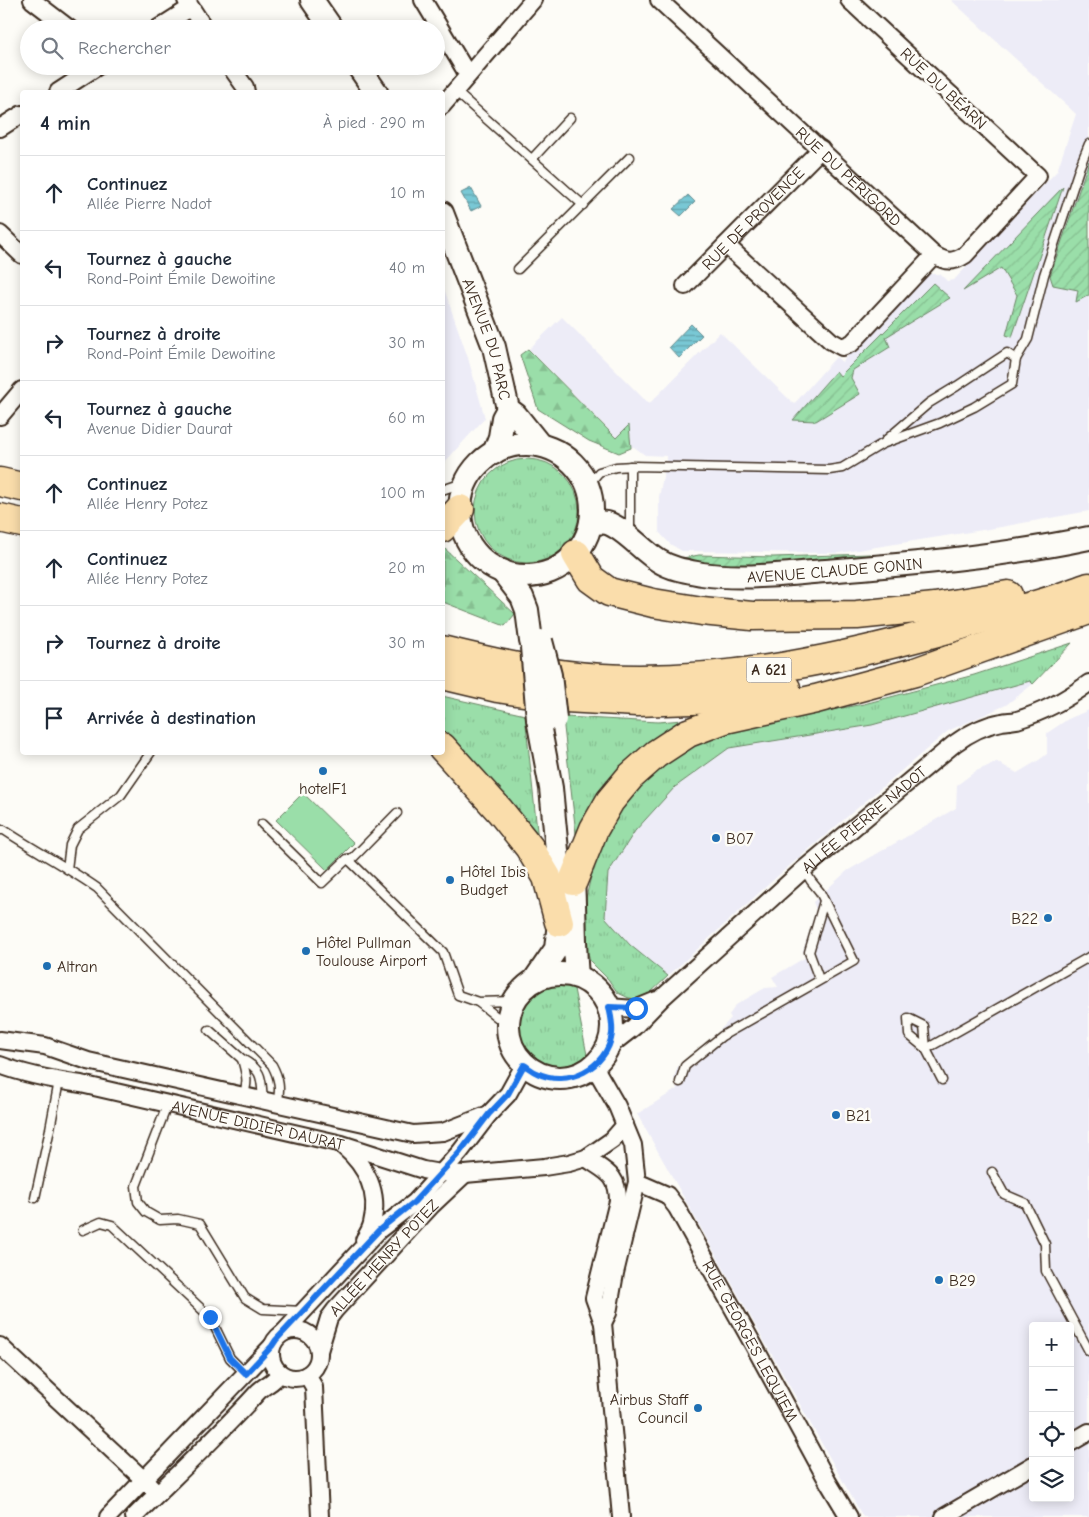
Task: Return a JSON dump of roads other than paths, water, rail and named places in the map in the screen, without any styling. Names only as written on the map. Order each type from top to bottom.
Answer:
[{"type":"highway","points":[[0,482],[20,487]]},
{"type":"highway","points":[[0,497],[20,502]]},
{"type":"highway","points":[[0,518],[20,523]]},
{"type":"highway","points":[[576,554],[590,579],[609,592],[653,603],[752,616],[858,615],[935,608],[975,602],[1035,589],[1089,573]]},
{"type":"highway","name":"A 621","points":[[445,651],[497,664],[602,678],[640,679],[720,676],[776,669],[904,641],[1029,607],[1089,587]]},
{"type":"highway","name":"A 621","points":[[445,676],[497,688],[565,698],[638,702],[720,699],[826,682],[922,660],[1016,635],[1089,610]]},
{"type":"highway","points":[[573,881],[594,830],[610,801],[630,777],[656,754],[688,733],[725,719],[816,699],[915,672],[1016,635]]},
{"type":"highway","points":[[445,751],[500,811],[529,848],[547,877],[559,922]]},
{"type":"main road","points":[[312,0],[326,20]]},
{"type":"main road","points":[[364,75],[375,90]]},
{"type":"main road","name":"AVENUE DU PARC","points":[[445,221],[494,347],[508,409],[516,415],[540,445]]},
{"type":"main road","name":"AVENUE DU PARC","points":[[494,452],[500,438],[503,418],[508,409]]},
{"type":"main road","points":[[540,445],[560,453],[571,462],[588,485],[593,504],[592,523],[586,540],[576,554],[558,568],[531,576],[517,575],[490,566],[474,551],[448,509],[462,495],[466,482],[478,465],[494,452],[508,446],[540,445]]},
{"type":"main road","name":"AVENUE CLAUDE GONIN","points":[[592,523],[606,523],[630,537],[642,549],[659,561],[675,569],[733,577],[879,567],[962,558],[1040,548],[1089,538]]},
{"type":"main road","points":[[502,571],[522,597],[536,641],[550,675],[546,719],[559,871],[559,922],[556,949],[536,978],[521,990],[513,1001],[507,1025],[508,1039],[514,1053],[524,1065],[536,1073],[551,1078],[566,1078],[581,1074],[594,1066],[608,1048],[612,1035],[609,1007],[597,988],[577,976],[560,973],[536,978]]},
{"type":"main road","points":[[536,641],[537,601],[540,588],[549,572]]},
{"type":"main road","points":[[546,719],[573,881],[574,950],[577,976]]},
{"type":"street","points":[[32,0],[58,20]]},
{"type":"street","points":[[423,0],[435,20]]},
{"type":"street","points":[[445,103],[533,0]]},
{"type":"street","name":"RUE DU PÉRIGORD","points":[[659,0],[934,256]]},
{"type":"street","name":"RUE DU BÉARN","points":[[849,0],[1038,176],[965,255],[955,261],[944,261],[934,256]]},
{"type":"street","points":[[168,20],[188,4],[199,20]]},
{"type":"street","points":[[445,37],[468,75]]},
{"type":"street","points":[[61,90],[84,75]]},
{"type":"street","points":[[236,75],[246,90]]},
{"type":"street","points":[[0,128],[20,115]]},
{"type":"street","name":"RUE DE PROVENCE","points":[[685,286],[821,149]]},
{"type":"street","points":[[0,234],[20,253]]},
{"type":"street","points":[[726,244],[832,341],[842,347],[852,343],[934,256]]},
{"type":"street","points":[[0,416],[20,392]]},
{"type":"street","name":"ALLÉE PIERRE NADOT","points":[[608,1048],[634,1027],[664,997],[804,869],[966,735],[980,728],[1004,721],[1015,721],[1036,714],[1065,700],[1089,683]]},
{"type":"street","name":"ALLÉE PIERRE NADOT","points":[[609,1007],[636,1008],[664,997]]},
{"type":"street","name":"AVENUE DIDIER DAURAT","points":[[0,1040],[45,1046],[88,1061],[413,1134],[443,1132],[489,1114]]},
{"type":"street","name":"AVENUE DIDIER DAURAT","points":[[0,1065],[19,1072],[168,1103],[342,1144],[423,1170],[440,1173],[508,1094],[524,1065]]},
{"type":"street","points":[[594,1066],[617,1106],[633,1146],[637,1182],[615,1272],[608,1313],[603,1323]]},
{"type":"street","points":[[440,1173],[465,1174],[569,1163],[586,1158],[612,1140],[624,1125]]},
{"type":"street","name":"ALLÉE HENRY POTEZ","points":[[342,1144],[356,1156],[369,1176],[374,1196],[372,1222],[359,1252]]},
{"type":"street","points":[[586,1158],[610,1173],[618,1186],[618,1201],[594,1298],[603,1323],[621,1517]]},
{"type":"street","name":"ALLÉE HENRY POTEZ","points":[[283,1333],[379,1230],[414,1202],[440,1173]]},
{"type":"street","name":"ALLÉE HENRY POTEZ","points":[[319,1351],[329,1318],[335,1310],[430,1206],[465,1174]]},
{"type":"street","name":"RUE GEORGES LEQUIEM","points":[[637,1182],[667,1195],[677,1208],[849,1517]]},
{"type":"street","points":[[108,1517],[283,1333],[292,1330],[302,1331],[310,1335],[316,1342],[319,1351],[318,1361],[314,1369],[307,1375],[293,1378],[280,1373],[272,1361],[272,1346]]},
{"type":"street","points":[[0,1346],[158,1493]]},
{"type":"street","points":[[134,1517],[234,1418],[261,1388],[276,1380],[280,1373]]},
{"type":"street","points":[[307,1375],[314,1387],[320,1517]]},
{"type":"street","points":[[1074,1441],[1089,1432]]},
{"type":"street","points":[[944,1517],[1029,1467]]},
{"type":"lane","points":[[455,91],[582,205]]},
{"type":"lane","points":[[532,159],[570,118]]},
{"type":"lane","points":[[882,444],[940,423],[974,407],[1012,384],[1016,359],[1028,340],[1044,275],[1089,144]]},
{"type":"lane","points":[[518,269],[630,157]]},
{"type":"lane","points":[[588,485],[599,472],[616,467],[630,466],[830,470],[842,468],[882,444],[929,403],[1007,353],[1016,359]]},
{"type":"lane","points":[[630,466],[630,537]]},
{"type":"lane","points":[[67,869],[70,845],[78,829],[121,795],[149,755]]},
{"type":"lane","points":[[350,861],[397,813]]},
{"type":"lane","points":[[262,824],[322,883],[347,859],[350,861],[443,952],[458,995],[478,1002],[507,1025]]},
{"type":"lane","points":[[0,830],[4,830],[78,874],[97,888],[272,1065],[280,1088],[270,1103]]},
{"type":"lane","points":[[680,1082],[685,1066],[722,1036],[854,960],[820,892],[804,869]]},
{"type":"lane","points":[[819,979],[809,952],[824,901]]},
{"type":"lane","points":[[942,1080],[926,1050],[1089,957]]},
{"type":"lane","points":[[478,1002],[513,1001]]},
{"type":"lane","points":[[209,1030],[259,1072],[270,1103]]},
{"type":"lane","points":[[242,1059],[248,1077],[243,1096]]},
{"type":"lane","points":[[34,1198],[59,1081]]},
{"type":"lane","points":[[168,1103],[136,1186],[138,1202],[146,1212],[160,1220],[178,1219],[200,1224],[245,1298],[263,1309],[304,1311]]},
{"type":"lane","points":[[992,1172],[1004,1194],[1026,1203],[1045,1244],[1046,1271],[1089,1351]]},
{"type":"lane","points":[[83,1230],[101,1222],[112,1225],[210,1317],[230,1358],[246,1374]]},
{"type":"water","points":[[471,188],[481,206],[471,211],[461,193]]},
{"type":"water","points":[[688,195],[695,202],[681,216],[673,209]]},
{"type":"water","points":[[691,324],[702,335],[679,358],[669,347]]},
{"type":"place","name":"hotelF1","points":[[323,771]]},
{"type":"place","name":"B07","points":[[716,838]]},
{"type":"place","name":"Hôtel Ibis Budget","points":[[450,880]]},
{"type":"place","name":"B22","points":[[1048,918]]},
{"type":"place","name":"Hôtel Pullman Toulouse Airport","points":[[306,951]]},
{"type":"place","name":"Altran","points":[[47,966]]},
{"type":"place","name":"B21","points":[[836,1115]]},
{"type":"place","name":"B29","points":[[939,1280]]},
{"type":"place","name":"Airbus Staff Council","points":[[698,1408]]}]
